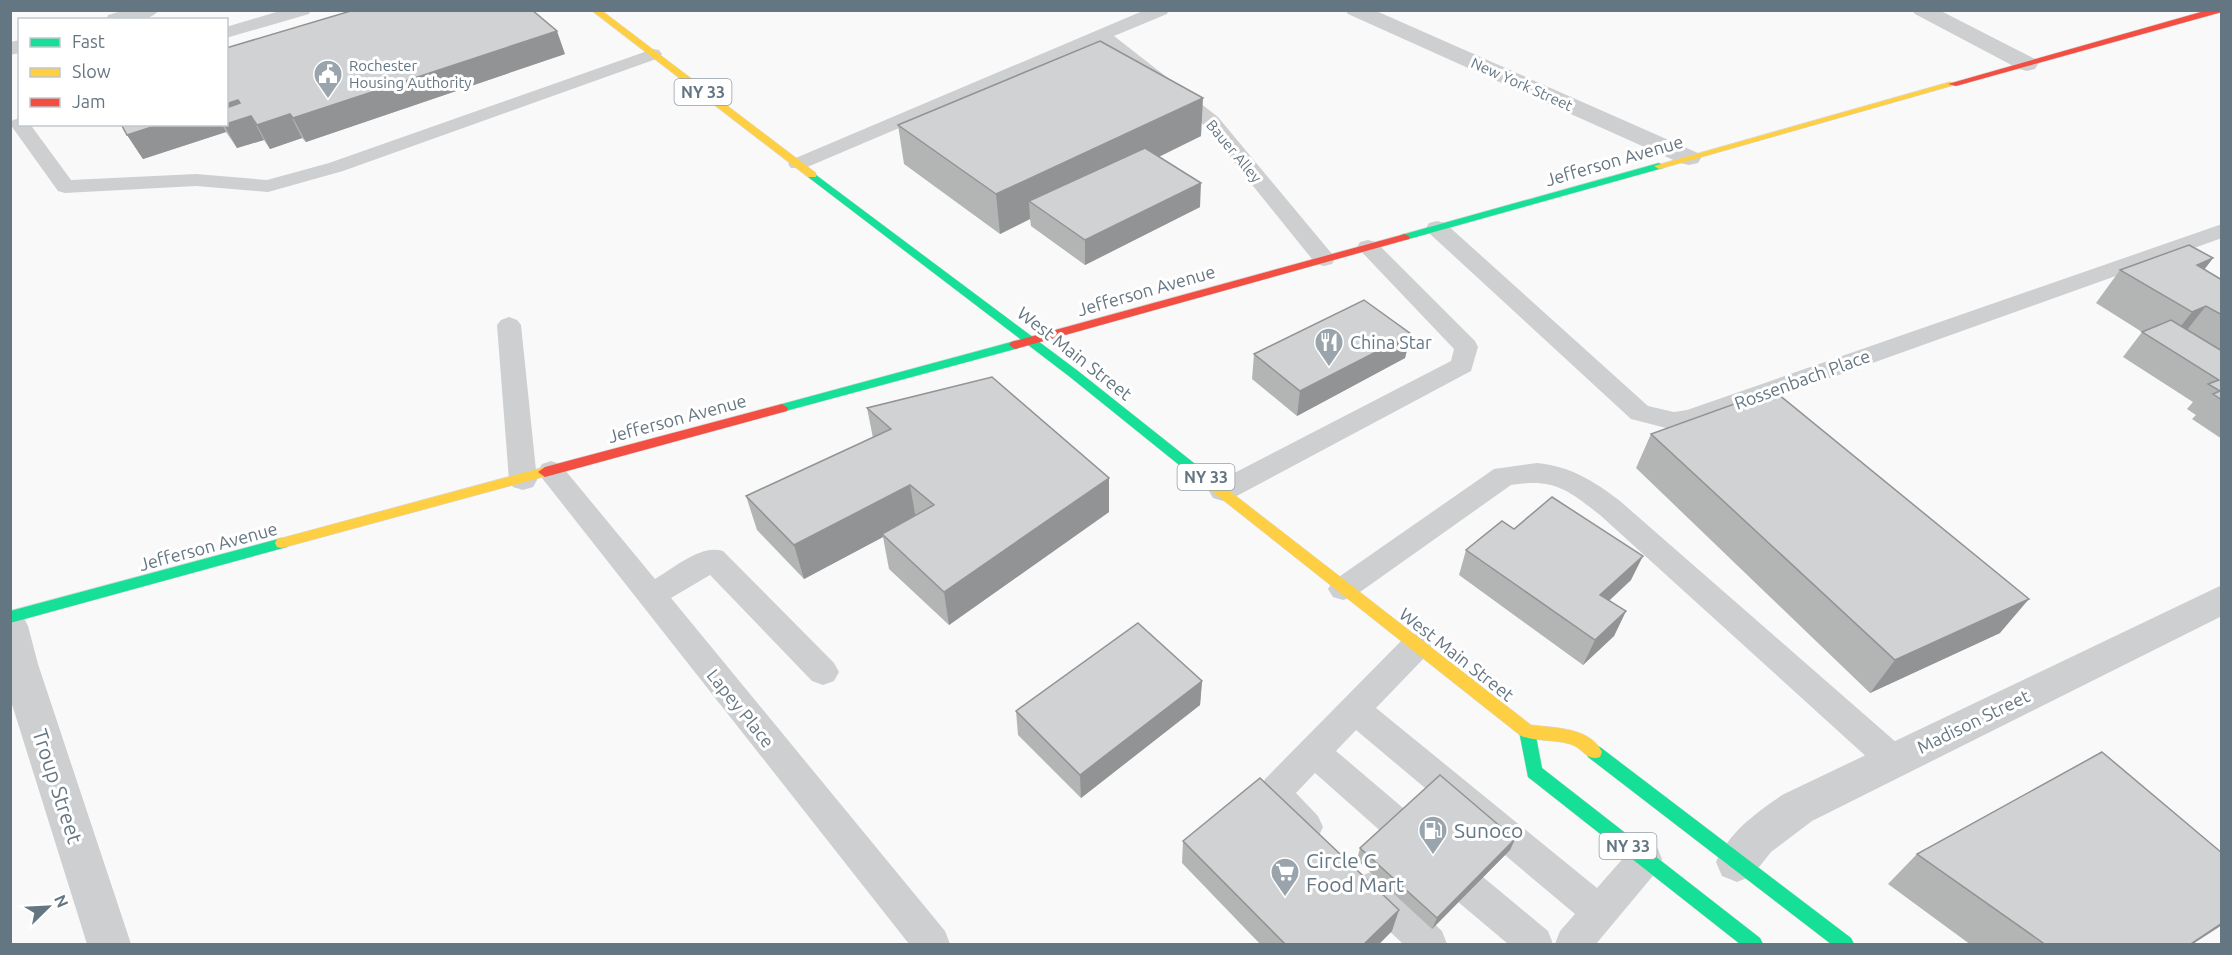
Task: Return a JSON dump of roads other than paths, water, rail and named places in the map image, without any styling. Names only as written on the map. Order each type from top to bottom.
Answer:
[{"type":"main road","name":"West Main Street","points":[[595,10],[1030,341],[1223,491],[1343,589],[1527,731],[1578,739],[1845,945]]},
{"type":"main road","name":"Jefferson Avenue","points":[[10,617],[1030,341],[2219,10]]},
{"type":"main road","name":"NY 33","points":[[1527,731],[1534,772],[1754,945]]},
{"type":"street","points":[[123,18],[149,10]]},
{"type":"street","name":"New York Street","points":[[1355,10],[1689,158]]},
{"type":"street","points":[[1922,10],[2026,64]]},
{"type":"street","name":"Madison Street","points":[[1737,862],[1756,838],[1797,808],[2222,599]]},
{"type":"street","name":"Troup Street","points":[[10,626],[19,664],[109,945]]},
{"type":"lane","points":[[228,32],[303,10]]},
{"type":"lane","points":[[798,164],[1161,10]]},
{"type":"lane","name":"Bauer Alley","points":[[1102,36],[1211,121],[1324,259]]},
{"type":"lane","points":[[21,126],[65,187],[196,180],[268,186],[336,167],[652,54]]},
{"type":"lane","name":"Rossenbach Place","points":[[1437,228],[1640,412],[1674,421],[1690,419],[2222,230]]},
{"type":"lane","points":[[1223,491],[1462,365],[1466,346],[1368,247]]},
{"type":"lane","points":[[509,325],[537,475]]},
{"type":"lane","points":[[1343,589],[1504,476],[1530,471],[1556,473],[1581,485],[1610,508],[1893,760]]},
{"type":"lane","name":"Lapey Place","points":[[537,475],[651,596],[932,945]]},
{"type":"lane","points":[[651,596],[713,559],[823,672]]},
{"type":"lane","points":[[1416,646],[1277,790],[1287,809],[1429,945]]},
{"type":"lane","points":[[1355,710],[1599,912]]},
{"type":"lane","points":[[1314,752],[1397,824]]},
{"type":"lane","points":[[1573,945],[1645,859]]},
{"type":"lane","points":[[1470,890],[1535,945]]},
{"type":"place","name":"Rochester Housing Authority","points":[[328,100]]},
{"type":"place","name":"China Star","points":[[1329,368]]},
{"type":"place","name":"Sunoco","points":[[1433,856]]},
{"type":"place","name":"Circle C Food Mart","points":[[1285,898]]}]
